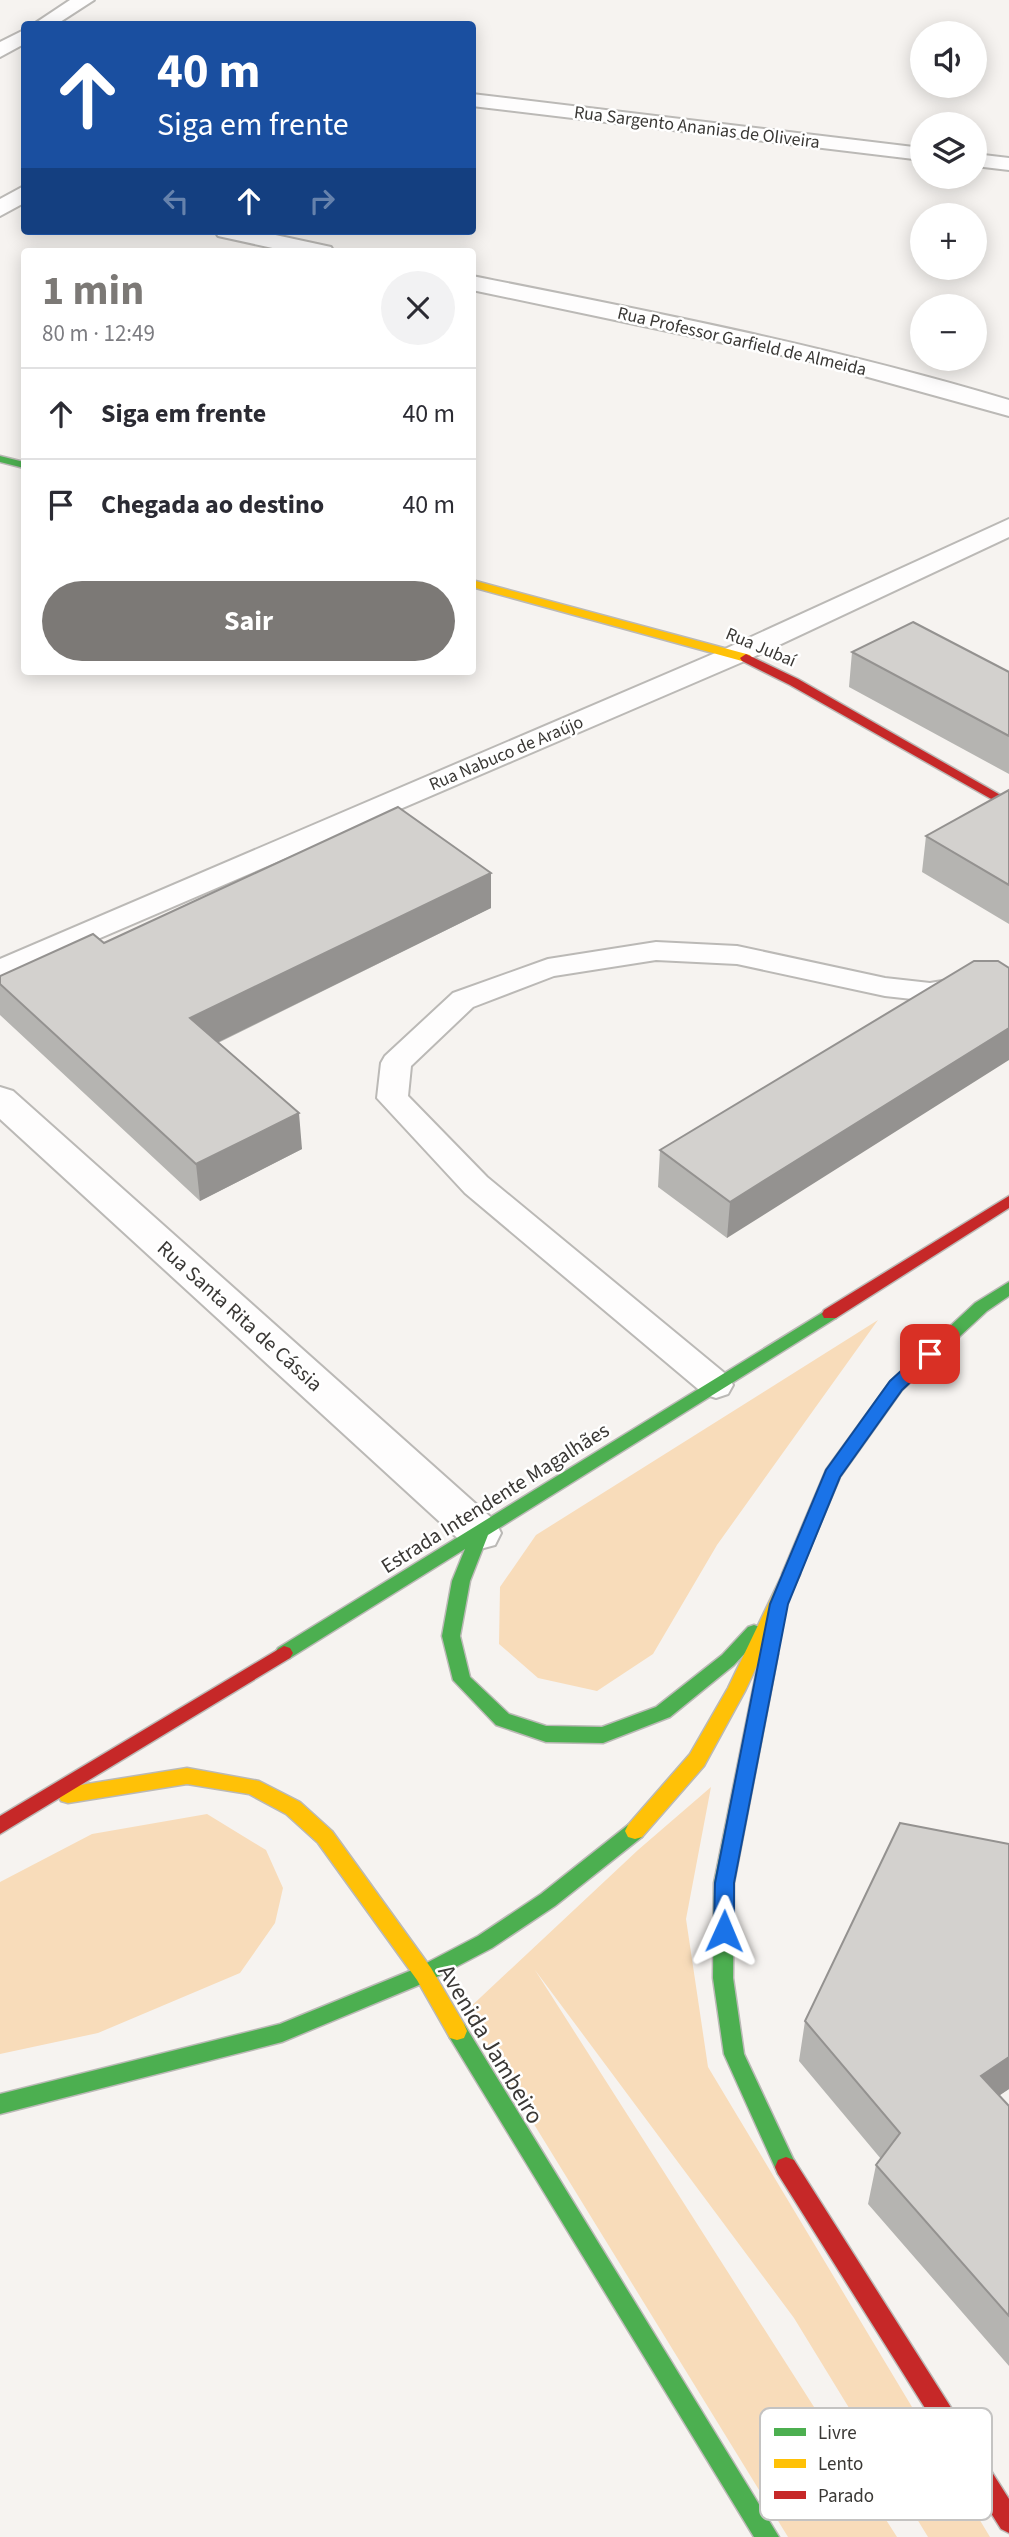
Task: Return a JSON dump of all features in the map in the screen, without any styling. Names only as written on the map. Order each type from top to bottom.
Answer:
[{"type":"main road","points":[[0,459],[21,464]]},
{"type":"main road","name":"Rua Jubaí","points":[[476,584],[737,654],[794,682],[1009,805]]},
{"type":"main road","name":"Estrada Intendente Magalhães","points":[[0,1826],[480,1533],[1009,1201]]},
{"type":"main road","points":[[0,2104],[155,2067],[282,2032],[424,1974],[485,1942],[548,1900],[631,1836],[697,1760],[736,1691],[779,1604],[832,1475],[896,1386],[981,1307],[1009,1288]]},
{"type":"main road","points":[[480,1533],[461,1581],[451,1636],[462,1680],[503,1720],[546,1734],[603,1735],[663,1712],[728,1660],[779,1604]]},
{"type":"main road","points":[[779,1604],[724,1883],[723,1978],[734,2054],[780,2157],[938,2408]]},
{"type":"main road","name":"Avenida Jambeiro","points":[[43,1800],[124,1784],[187,1776],[253,1787],[293,1808],[325,1837],[424,1974],[473,2060],[767,2537]]},
{"type":"main road","points":[[992,2494],[1009,2521]]},
{"type":"street","points":[[49,21],[84,0]]},
{"type":"street","name":"Rua Sargento Ananias de Oliveira","points":[[476,100],[910,153]]},
{"type":"street","points":[[987,161],[1009,164]]},
{"type":"street","points":[[0,209],[21,195]]},
{"type":"street","points":[[244,235],[305,248]]},
{"type":"street","name":"Rua Professor Garfield de Almeida","points":[[476,284],[778,347],[1009,408]]},
{"type":"street","name":"Rua Nabuco de Araújo","points":[[0,971],[737,654],[1009,527]]},
{"type":"street","name":"Rua Santa Rita de Cássia","points":[[0,1099],[480,1533]]},
{"type":"lane","points":[[716,1385],[476,1185],[392,1098],[396,1063],[463,1000],[548,968],[656,951],[737,955],[885,987],[930,992],[973,985],[1009,985]]},
{"type":"shaded area","points":[[878,1320],[717,1545],[653,1654],[597,1691],[538,1678],[499,1644],[500,1587],[536,1535]]},
{"type":"shaded area","points":[[711,1787],[686,1919],[708,2067],[913,2408],[849,2408],[794,2318],[535,1970],[815,2408],[760,2408],[760,2491],[465,2012],[638,1850]]},
{"type":"shaded area","points":[[207,1814],[266,1850],[283,1888],[275,1923],[240,1973],[98,2033],[0,2054],[0,1882],[92,1834]]},
{"type":"shaded area","points":[[778,2520],[886,2520],[897,2537],[788,2537]]},
{"type":"shaded area","points":[[918,2520],[980,2520],[990,2537],[928,2537]]},
{"type":"building","points":[[913,622],[1009,672],[1009,736],[852,652]]},
{"type":"building","points":[[1009,790],[1009,885],[926,836]]},
{"type":"building","points":[[398,807],[491,873],[190,1018],[299,1113],[196,1164],[0,984],[0,976],[93,934],[104,943]]},
{"type":"building","points":[[974,961],[998,961],[1009,968],[1009,1028],[730,1202],[660,1150]]},
{"type":"building","points":[[900,1823],[1009,1844],[1009,2057],[981,2076],[1009,2106],[1009,2316],[876,2165],[900,2133],[805,2021]]},
{"type":"traffic: fast","points":[[0,459],[21,464]]},
{"type":"traffic: fast","points":[[791,1574],[832,1475],[896,1386],[981,1307],[1009,1288]]},
{"type":"traffic: fast","points":[[284,1653],[830,1314]]},
{"type":"traffic: fast","points":[[480,1533],[461,1581],[451,1636],[462,1680],[503,1720],[546,1734],[603,1735],[663,1712],[728,1660],[754,1632]]},
{"type":"traffic: fast","points":[[769,1654],[724,1883],[723,1978],[734,2054],[786,2167]]},
{"type":"traffic: fast","points":[[0,2104],[282,2033],[424,1974],[485,1942],[548,1900],[635,1831]]},
{"type":"traffic: fast","points":[[457,2031],[767,2537]]},
{"type":"traffic: slow","points":[[476,584],[746,658]]},
{"type":"traffic: slow","points":[[635,1831],[697,1760],[736,1691],[791,1574]]},
{"type":"traffic: slow","points":[[68,1795],[187,1776],[252,1787],[293,1808],[325,1837],[424,1974],[457,2031]]},
{"type":"traffic: jam","points":[[746,658],[794,682],[1009,805]]},
{"type":"traffic: jam","points":[[830,1314],[1009,1201]]},
{"type":"traffic: jam","points":[[0,1826],[284,1653]]},
{"type":"traffic: jam","points":[[786,2167],[938,2408]]},
{"type":"traffic: jam","points":[[992,2494],[1009,2521]]},
{"type":"route","points":[[724,1931],[724,1883],[779,1604],[832,1475],[896,1386],[930,1354]]}]
